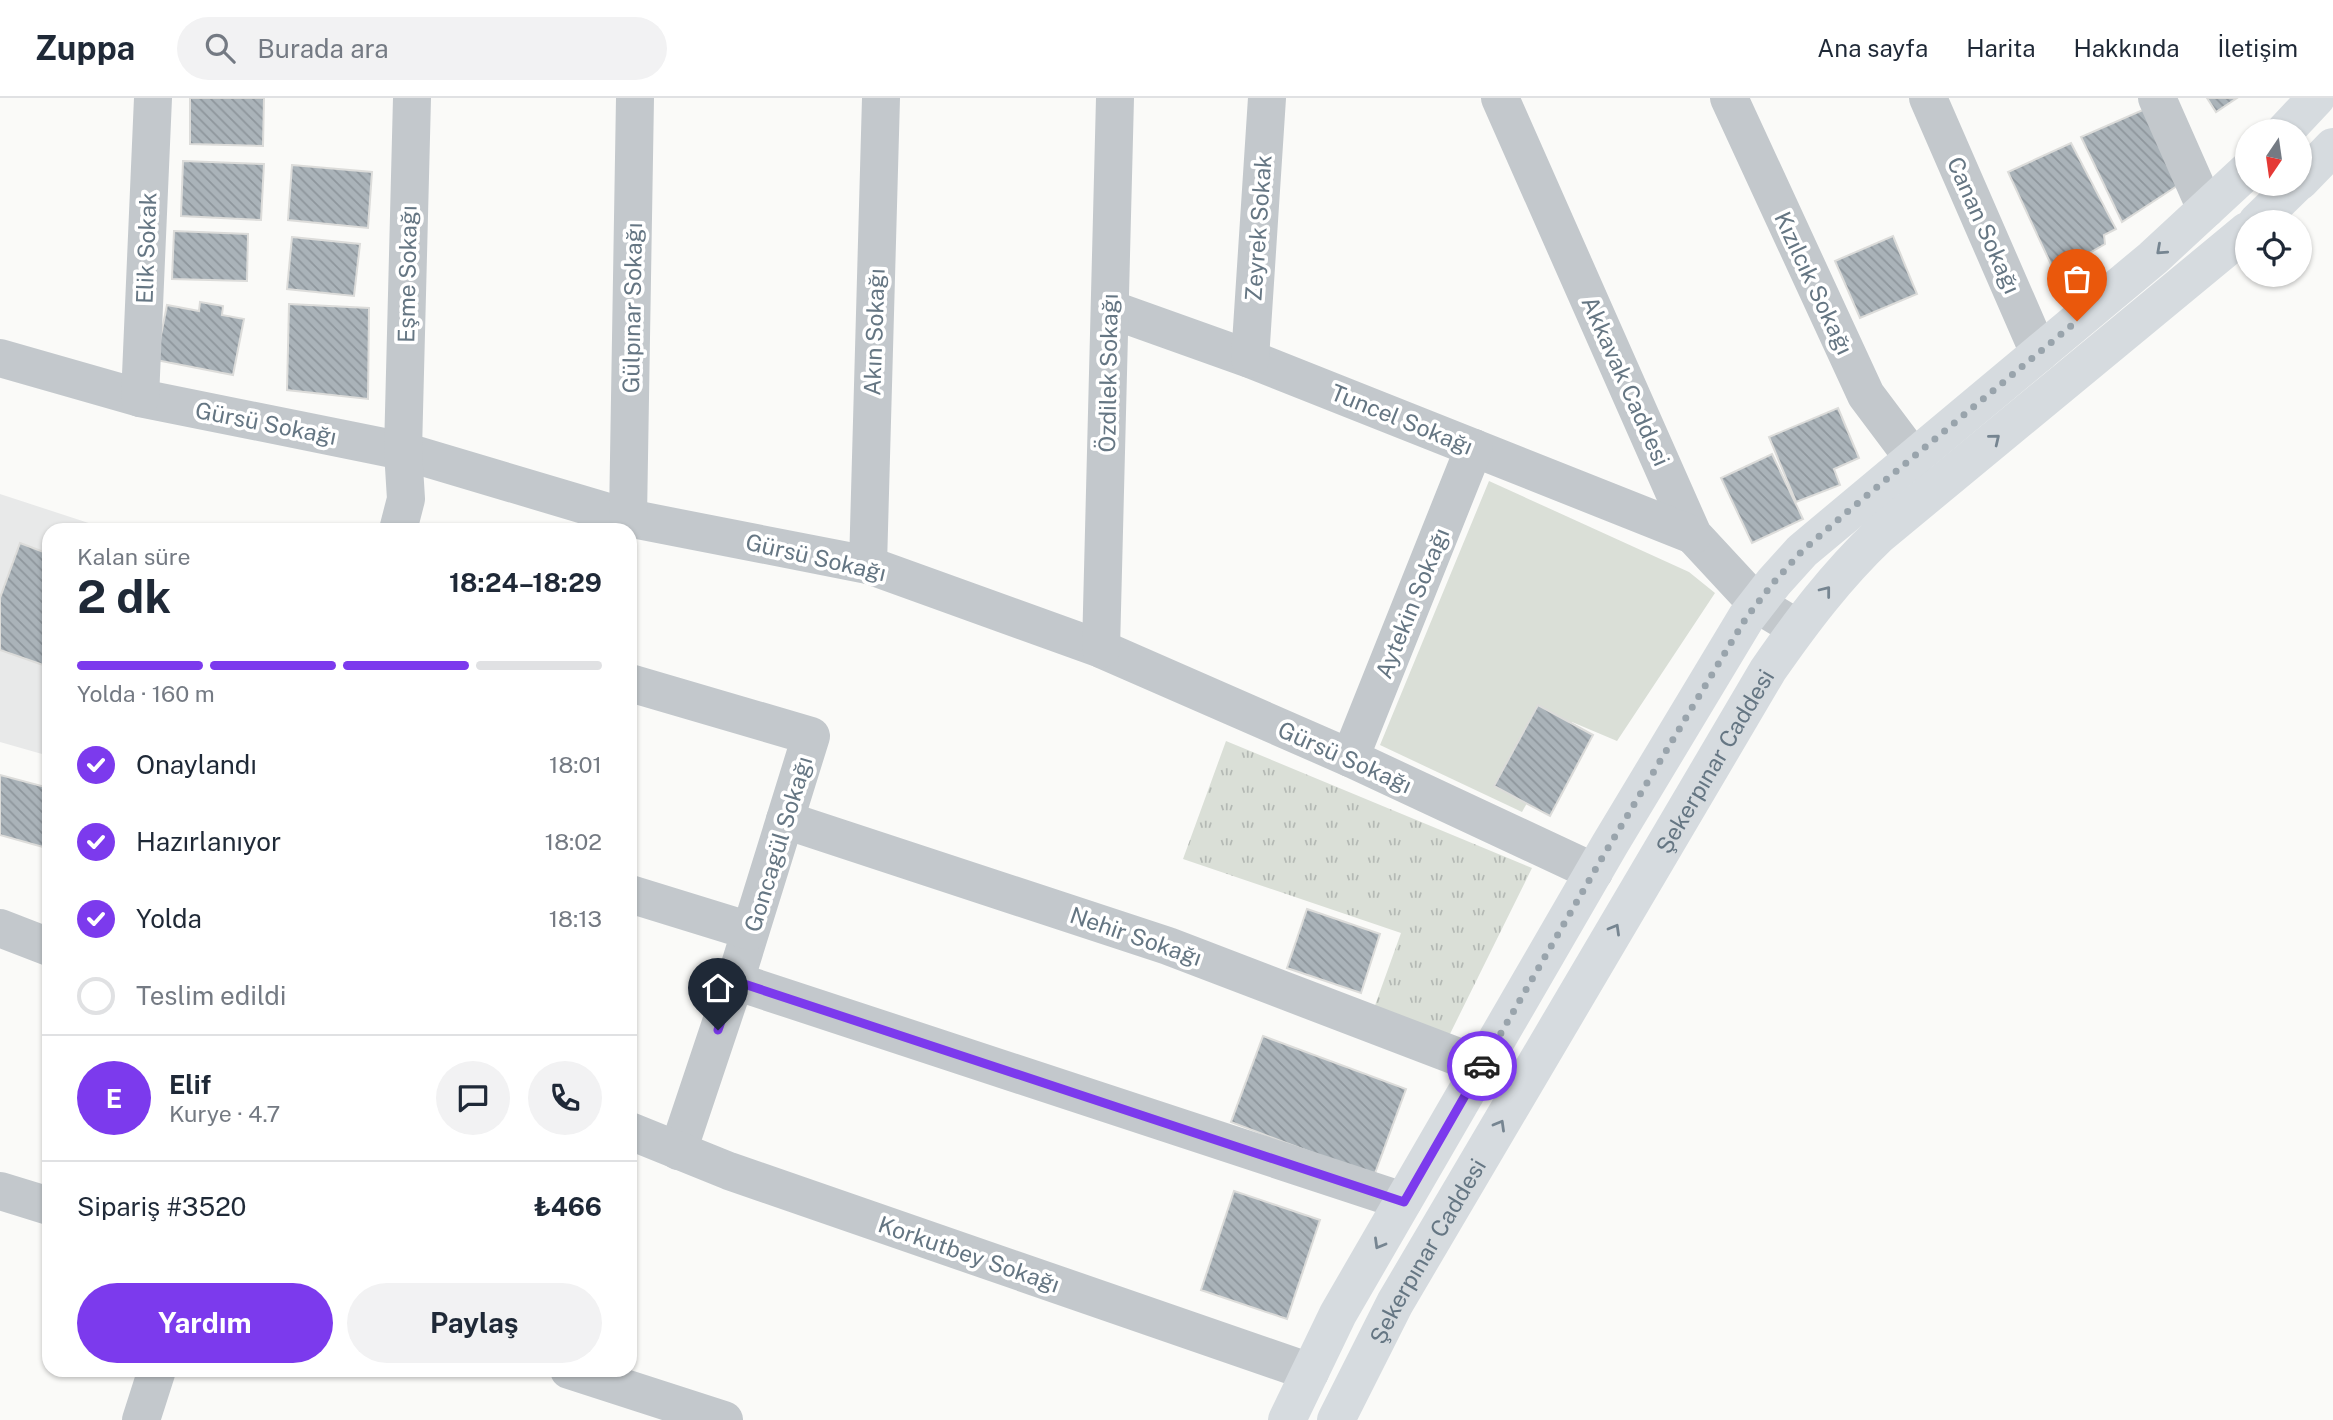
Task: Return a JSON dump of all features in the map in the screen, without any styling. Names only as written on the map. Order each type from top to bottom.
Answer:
[{"type":"main road","points":[[2296,119],[2316,98]]},
{"type":"main road","points":[[2312,168],[2333,147]]},
{"type":"main road","name":"Şekerpınar Caddesi","points":[[1286,1420],[1338,1314],[1594,872],[1757,604],[1802,551],[2153,258],[2235,182]]},
{"type":"main road","points":[[2269,210],[2284,196]]},
{"type":"main road","name":"Şekerpınar Caddesi","points":[[1336,1420],[1402,1291],[1768,670],[1797,628],[1844,568],[1879,535],[2235,241]]},
{"type":"street","name":"Elik Sokak","points":[[140,398],[153,98]]},
{"type":"street","name":"Eşme Sokağı","points":[[400,523],[406,499],[403,451],[411,98]]},
{"type":"street","name":"Gülpınar Sokağı","points":[[628,518],[635,98]]},
{"type":"street","name":"Akın Sokağı","points":[[868,565],[881,98]]},
{"type":"street","name":"Özdilek Sokağı","points":[[1101,649],[1115,98]]},
{"type":"street","name":"Zeyrek Sokak","points":[[1250,359],[1267,98]]},
{"type":"street","name":"Akkavak Caddesi","points":[[1500,98],[1692,535],[1757,604],[1797,628]]},
{"type":"street","name":"Kızılcık Sokağı","points":[[1729,98],[1866,395],[1914,459]]},
{"type":"street","name":"Canan Sokağı","points":[[1928,98],[2039,353]]},
{"type":"street","points":[[2157,98],[2206,209]]},
{"type":"street","name":"Tuncel Sokağı","points":[[1110,309],[1250,359],[1692,535]]},
{"type":"street","name":"Gürsü Sokağı","points":[[0,358],[140,398],[403,451],[628,518],[868,565],[1101,649],[1350,758],[1594,872]]},
{"type":"street","name":"Aytekin Sokağı","points":[[1350,758],[1474,448]]},
{"type":"street","name":"Goncagül Sokağı","points":[[637,685],[811,736],[735,981],[678,1150]]},
{"type":"street","name":"Nehir Sokağı","points":[[785,820],[1168,946],[1482,1066]]},
{"type":"street","points":[[637,896],[750,931]]},
{"type":"street","points":[[0,928],[42,944]]},
{"type":"street","points":[[735,981],[1404,1202]]},
{"type":"street","name":"Korkutbey Sokağı","points":[[637,1135],[729,1171],[1310,1371]]},
{"type":"street","points":[[0,1191],[42,1204]]},
{"type":"street","points":[[141,1420],[155,1377]]},
{"type":"street","points":[[589,1377],[704,1417]]},
{"type":"shaded area","points":[[0,494],[89,523],[42,523],[42,754],[0,742]]},
{"type":"green space","points":[[1489,481],[1689,572],[1715,593],[1617,741],[1572,722],[1522,812],[1380,745]]},
{"type":"green space","points":[[1226,741],[1532,868],[1447,1040],[1373,1011],[1401,933],[1183,859]]},
{"type":"building","points":[[190,98],[264,98],[263,146],[190,144]]},
{"type":"building","points":[[2207,98],[2237,98],[2216,112]]},
{"type":"building","points":[[2145,109],[2180,184],[2122,222],[2081,137]]},
{"type":"building","points":[[2071,143],[2116,229],[2104,235],[2105,244],[2055,273],[2008,172]]},
{"type":"building","points":[[183,161],[264,164],[261,220],[181,216]]},
{"type":"building","points":[[292,165],[372,172],[368,228],[288,220]]},
{"type":"building","points":[[174,231],[248,234],[247,281],[172,279]]},
{"type":"building","points":[[1893,236],[1917,294],[1860,318],[1835,261]]},
{"type":"building","points":[[292,237],[360,244],[354,296],[287,289]]},
{"type":"building","points":[[200,302],[223,306],[222,315],[244,319],[233,375],[156,360],[167,305],[199,311]]},
{"type":"building","points":[[289,304],[369,308],[368,399],[287,390]]},
{"type":"building","points":[[1838,408],[1859,458],[1834,469],[1840,485],[1796,502],[1769,437]]},
{"type":"building","points":[[1772,454],[1803,519],[1752,543],[1721,478]]},
{"type":"building","points":[[20,543],[42,551],[42,665],[0,650],[0,598]]},
{"type":"building","points":[[1538,705],[1593,735],[1550,816],[1494,786]]},
{"type":"building","points":[[0,775],[42,786],[42,847],[0,835]]},
{"type":"building","points":[[1307,909],[1380,934],[1361,993],[1287,968]]},
{"type":"building","points":[[1263,1036],[1406,1089],[1374,1176],[1231,1122]]},
{"type":"building","points":[[1234,1191],[1320,1220],[1287,1319],[1201,1290]]},
{"type":"way so far","points":[[1482,1066],[1602,858],[1746,618],[1774,582],[1802,551],[1847,512],[2077,321]]},
{"type":"route","points":[[718,1030],[735,981],[1404,1202],[1482,1066]]}]
